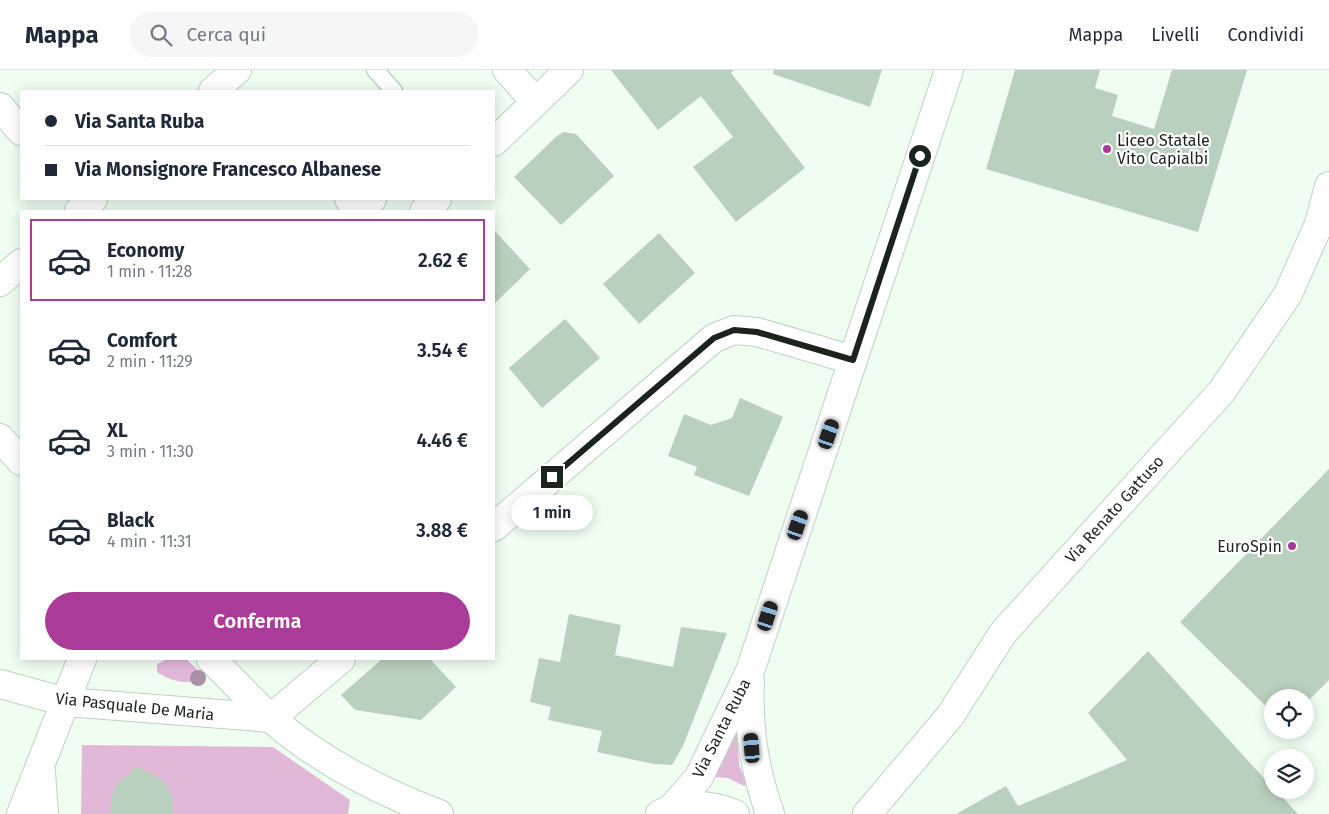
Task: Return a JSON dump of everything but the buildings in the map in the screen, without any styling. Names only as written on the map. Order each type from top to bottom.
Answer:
[{"type":"street","points":[[508,70],[535,101]]},
{"type":"street","points":[[495,141],[569,70]]},
{"type":"street","name":"Via Santa Ruba","points":[[666,811],[699,777],[750,671],[949,70]]},
{"type":"street","points":[[0,107],[20,129]]},
{"type":"street","name":"Via Renato Gattuso","points":[[867,814],[950,716],[1003,633],[1222,390],[1288,294],[1319,224],[1329,186]]},
{"type":"street","points":[[350,200],[360,210],[371,200]]},
{"type":"street","points":[[425,210],[436,200]]},
{"type":"street","points":[[0,282],[20,264]]},
{"type":"street","points":[[495,526],[714,338],[734,330],[757,332],[853,360]]},
{"type":"street","points":[[0,438],[20,460]]},
{"type":"street","points":[[21,814],[82,660]]},
{"type":"street","points":[[212,660],[271,718],[319,754],[351,774],[403,800],[439,814]]},
{"type":"street","points":[[271,718],[340,660]]},
{"type":"street","name":"Via Santa Ruba","points":[[750,671],[749,714],[752,748],[770,814]]},
{"type":"street","name":"Via Pasquale De Maria","points":[[0,684],[66,702],[271,718]]},
{"type":"street","points":[[41,765],[44,814]]},
{"type":"street","points":[[666,811],[698,806],[723,809],[735,814]]},
{"type":"lane","points":[[375,70],[393,90]]},
{"type":"shaded area","points":[[187,660],[200,672],[204,679],[180,682],[168,678],[157,672],[157,664],[164,661]]},
{"type":"shaded area","points":[[734,731],[737,733],[739,765],[747,784],[744,786],[728,778],[714,777]]},
{"type":"shaded area","points":[[82,745],[273,747],[350,800],[348,814],[81,814]]},
{"type":"place","name":"Liceo Statale Vito Capialbi","points":[[1107,149]]},
{"type":"place","name":"EuroSpin","points":[[1292,546]]},
{"type":"route","points":[[552,477],[714,338],[734,330],[757,332],[853,360],[920,156]]}]
